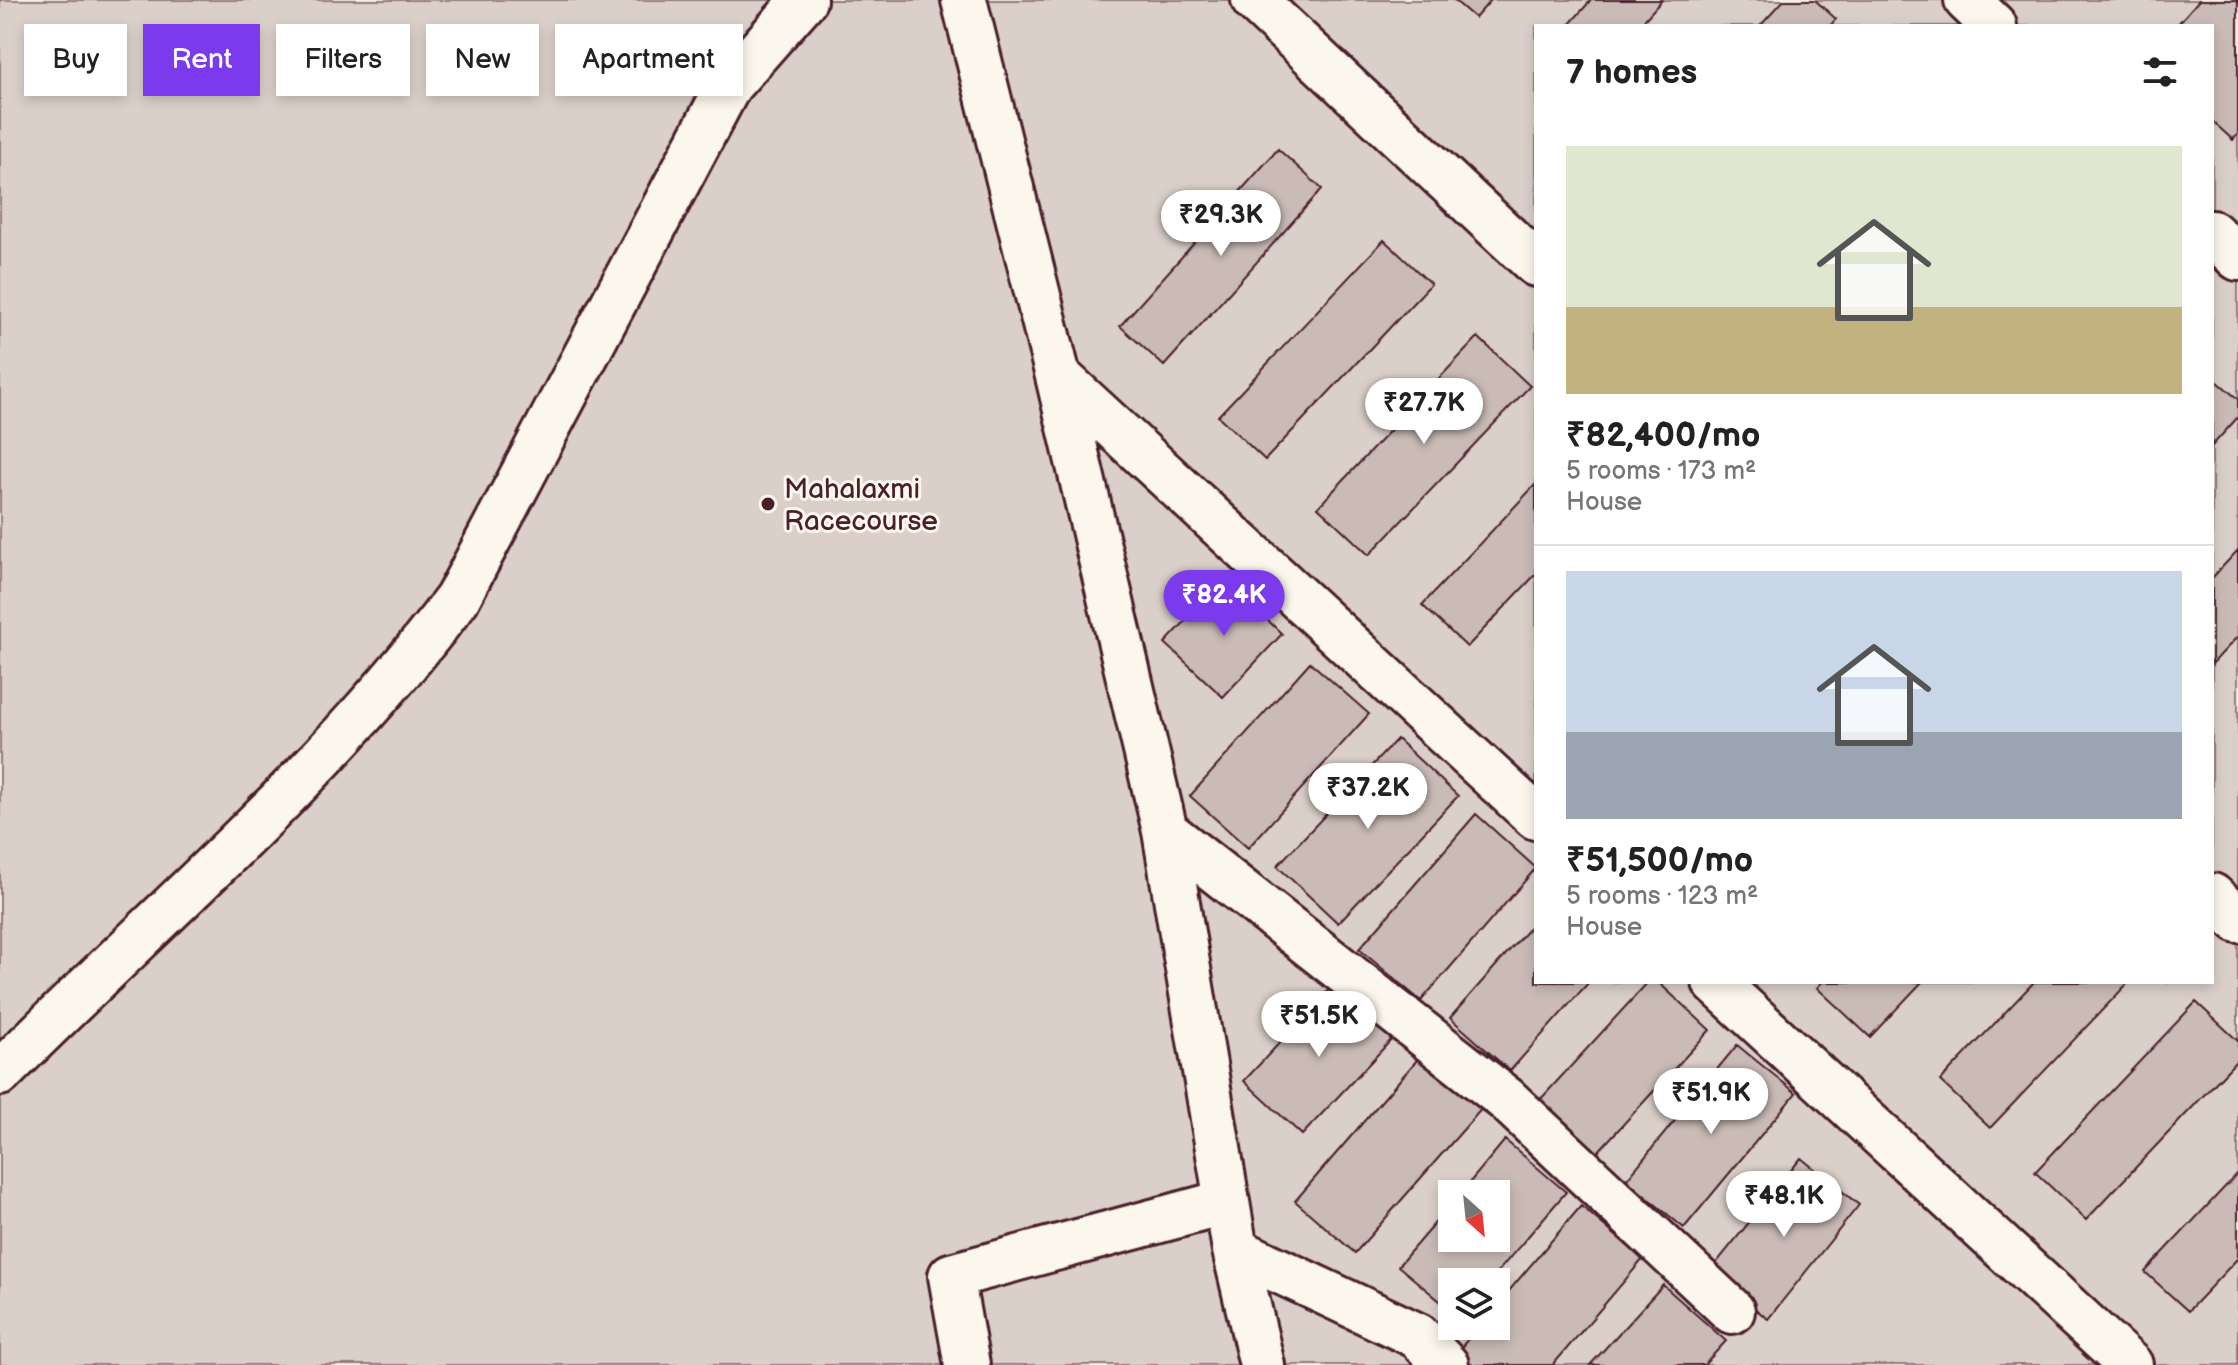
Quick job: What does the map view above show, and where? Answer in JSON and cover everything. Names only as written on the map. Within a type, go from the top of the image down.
[{"type":"lane","points":[[0,1073],[352,726],[449,610],[729,85],[804,0]]},
{"type":"lane","points":[[964,0],[1058,376],[1165,831],[1235,1250],[1262,1365]]},
{"type":"lane","points":[[1254,0],[1534,262]]},
{"type":"lane","points":[[1967,0],[1992,24]]},
{"type":"lane","points":[[2214,235],[2238,258]]},
{"type":"lane","points":[[1058,376],[1534,815]]},
{"type":"lane","points":[[1165,831],[1506,1099],[1732,1311]]},
{"type":"lane","points":[[2214,898],[2238,920]]},
{"type":"lane","points":[[1717,984],[2130,1365]]},
{"type":"lane","points":[[967,1365],[951,1276],[1227,1202]]},
{"type":"lane","points":[[1235,1250],[1418,1336],[1446,1365]]},
{"type":"shaded area","name":"Mahalaxmi Racecourse","points":[[0,0],[2238,0],[2238,1365],[0,1365]]},
{"type":"building","points":[[1454,0],[1491,0],[1475,18]]},
{"type":"building","points":[[1591,0],[1662,0],[1641,24],[1570,24]]},
{"type":"building","points":[[1784,0],[1815,0],[1836,19],[1832,24],[1762,24]]},
{"type":"building","points":[[2199,0],[2238,0],[2238,134],[2233,140],[2214,123],[2214,24],[2178,24]]},
{"type":"building","points":[[1278,149],[1322,189],[1164,366],[1120,326]]},
{"type":"building","points":[[1384,240],[1431,284],[1265,460],[1218,416]]},
{"type":"building","points":[[1478,337],[1530,386],[1369,555],[1318,507]]},
{"type":"building","points":[[2214,379],[2238,399],[2238,417],[2214,444]]},
{"type":"building","points":[[1534,486],[1534,576],[1467,647],[1422,605]]},
{"type":"building","points":[[2238,550],[2238,636],[2214,662],[2214,576]]},
{"type":"building","points":[[1225,579],[1282,634],[1223,697],[1165,643]]},
{"type":"building","points":[[1310,662],[1369,714],[1248,848],[1190,796]]},
{"type":"building","points":[[1397,739],[1458,796],[1338,923],[1277,866]]},
{"type":"building","points":[[1476,814],[1534,866],[1534,870],[1421,1001],[1359,949]]},
{"type":"building","points":[[1534,922],[1534,984],[1587,984],[1510,1071],[1450,1018]]},
{"type":"building","points":[[1336,982],[1394,1037],[1302,1135],[1244,1081]]},
{"type":"building","points":[[1646,984],[1660,984],[1710,1030],[1595,1155],[1538,1102]]},
{"type":"building","points":[[1820,984],[1920,984],[1870,1037],[1817,988]]},
{"type":"building","points":[[2032,984],[2127,984],[1990,1128],[1940,1081]]},
{"type":"building","points":[[2196,1002],[2238,1041],[2238,1059],[2086,1220],[2035,1172]]},
{"type":"building","points":[[1737,1045],[1796,1093],[1684,1228],[1626,1180]]},
{"type":"building","points":[[1423,1053],[1484,1106],[1355,1253],[1295,1201]]},
{"type":"building","points":[[1505,1140],[1566,1192],[1501,1268],[1438,1268],[1438,1299],[1398,1266],[1438,1219],[1438,1252],[1510,1252],[1510,1180],[1472,1180]]},
{"type":"building","points":[[1801,1158],[1859,1205],[1768,1319],[1709,1272]]},
{"type":"building","points":[[2238,1173],[2238,1258],[2188,1311],[2145,1272]]},
{"type":"building","points":[[1581,1206],[1643,1259],[1553,1365],[1473,1365],[1457,1352],[1467,1340],[1510,1340],[1510,1290]]},
{"type":"building","points":[[1663,1285],[1726,1341],[1704,1365],[1590,1365]]},
{"type":"place","name":"Mahalaxmi Racecourse","points":[[768,504]]}]
